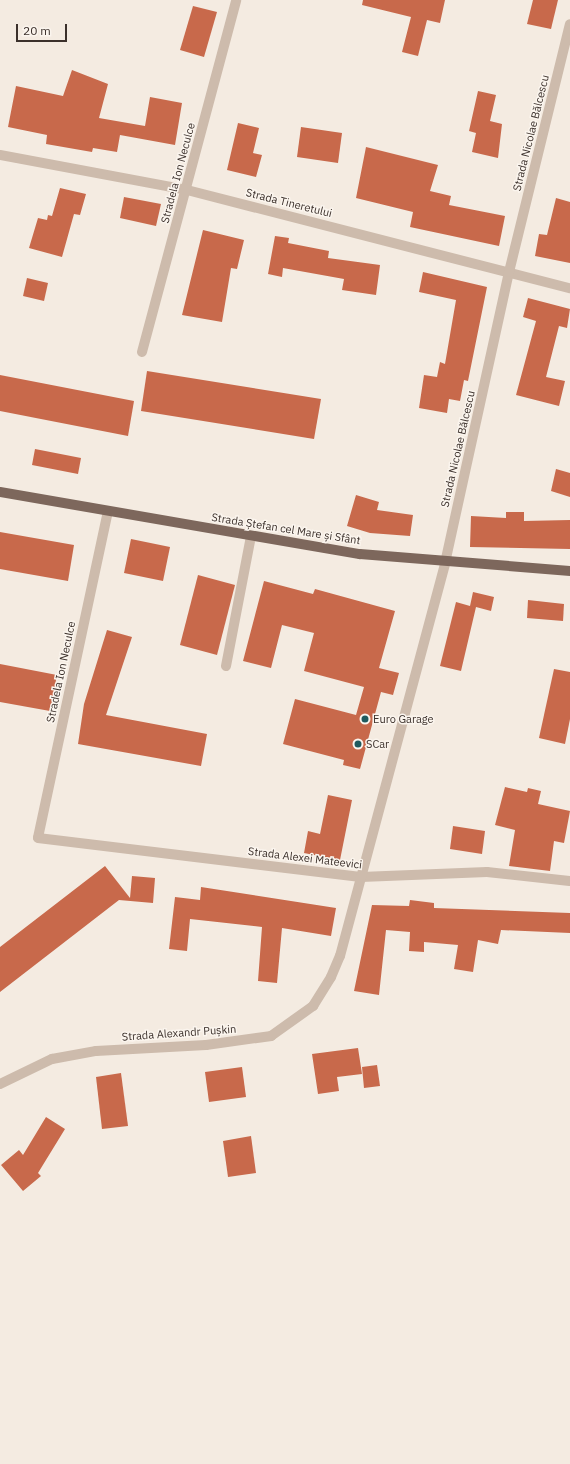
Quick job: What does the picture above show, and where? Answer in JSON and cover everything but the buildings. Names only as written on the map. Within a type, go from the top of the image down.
[{"type":"main road","name":"Strada Ștefan cel Mare și Sfânt","points":[[0,492],[252,536],[445,563],[570,571]]},
{"type":"street","name":"Stradela Ion Neculce","points":[[142,352],[187,190],[236,0]]},
{"type":"street","name":"Strada Nicolae Bălcescu","points":[[361,877],[445,563],[509,272],[570,24]]},
{"type":"street","name":"Strada Tineretului","points":[[0,155],[187,190],[570,288]]},
{"type":"street","name":"Stradela Ion Neculce","points":[[38,838],[108,512]]},
{"type":"street","points":[[226,666],[252,536]]},
{"type":"street","name":"Strada Alexei Mateevici","points":[[38,838],[361,877],[487,872],[570,881]]},
{"type":"street","name":"Strada Alexandr Pușkin","points":[[0,1084],[52,1059],[96,1051],[206,1045],[271,1036],[314,1006],[331,977],[361,877]]},
{"type":"place","name":"Euro Garage","points":[[365,719]]},
{"type":"place","name":"SCar","points":[[358,744]]}]
